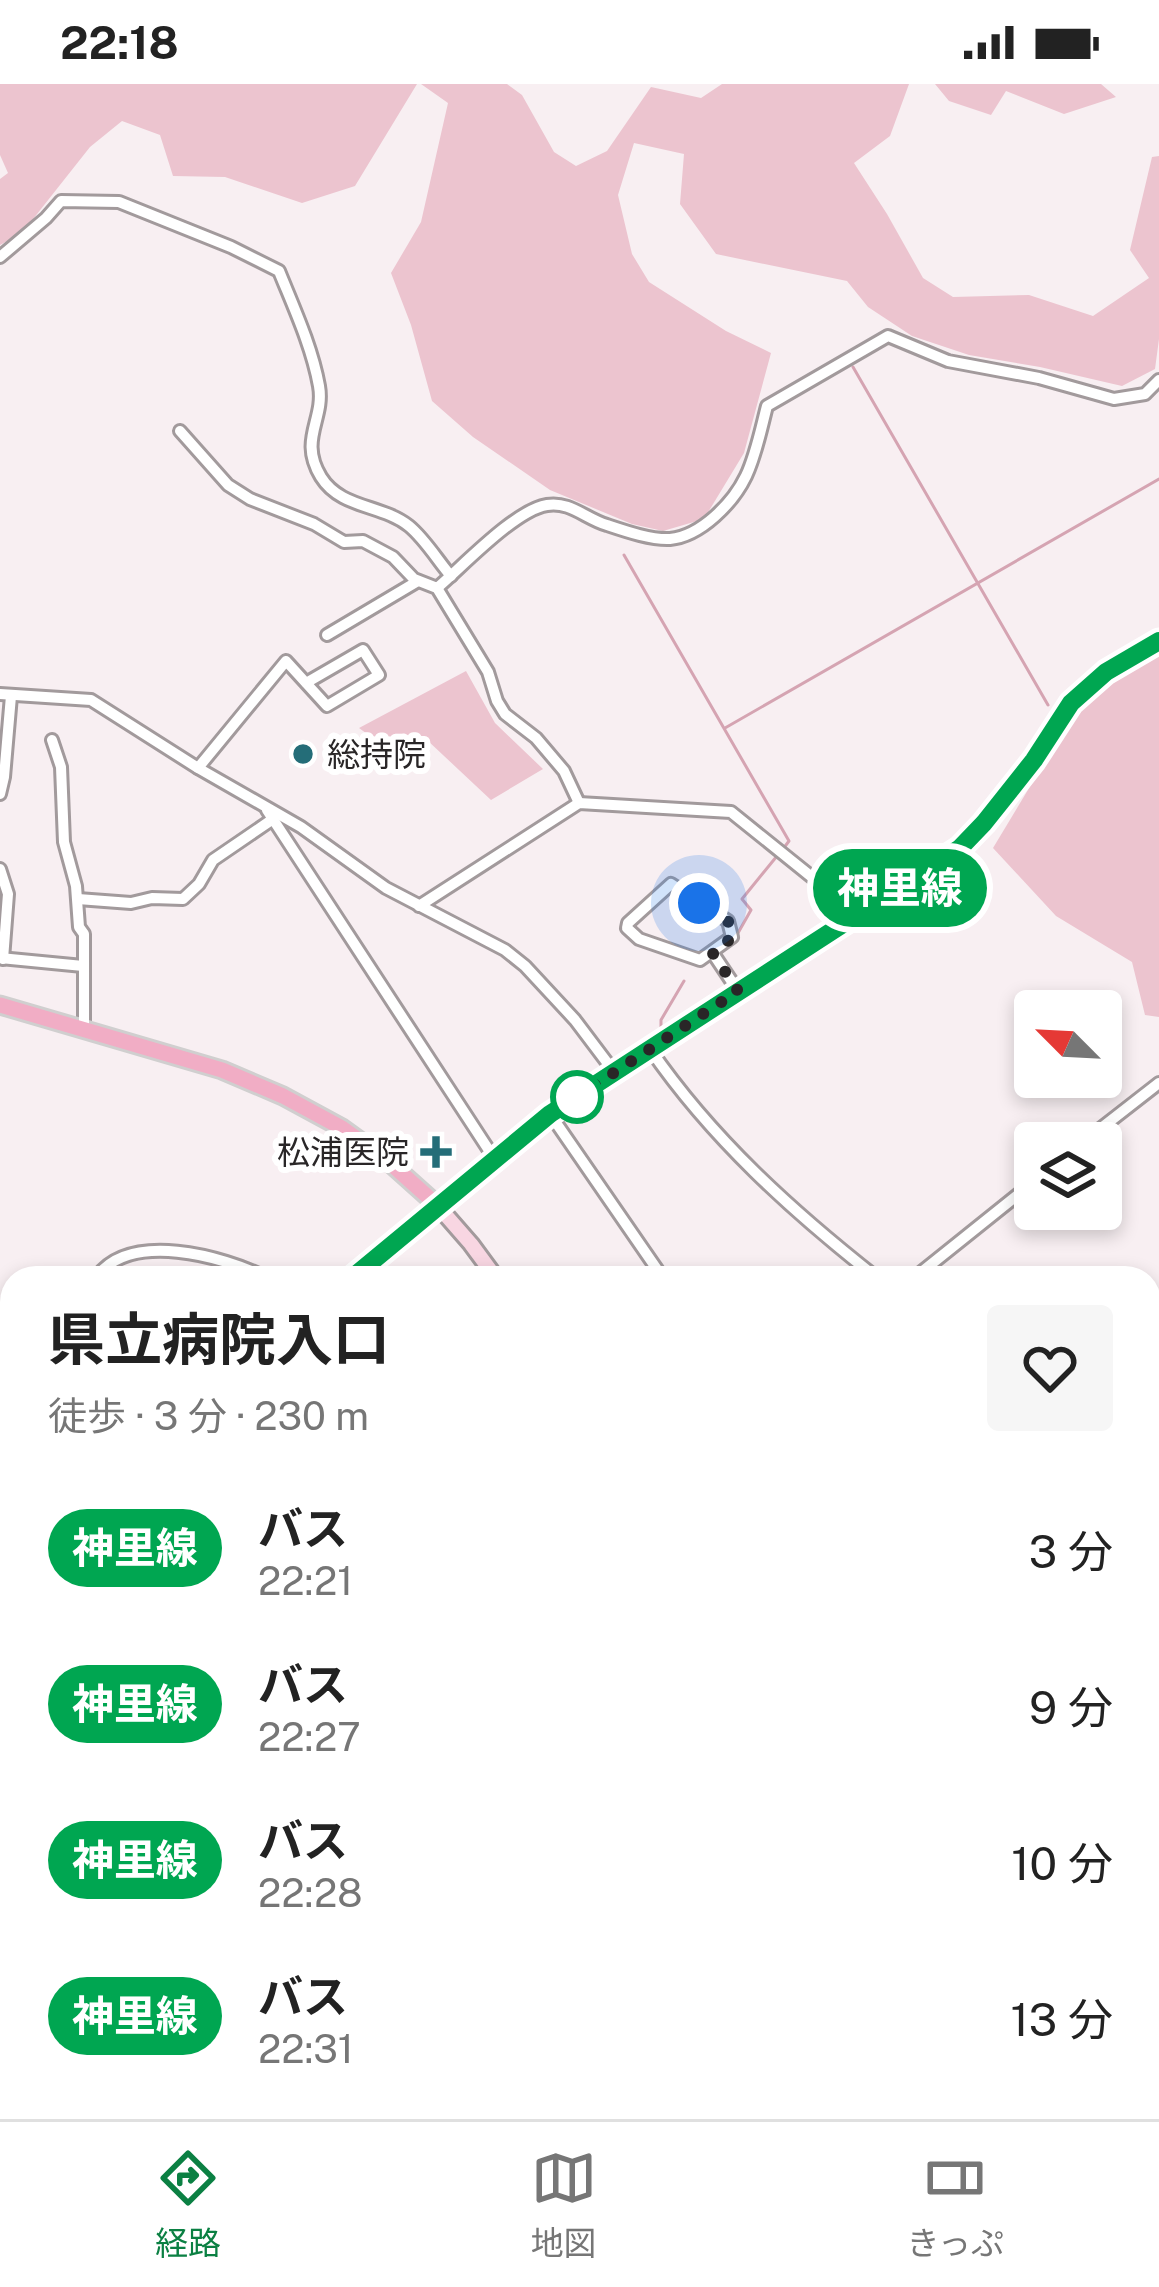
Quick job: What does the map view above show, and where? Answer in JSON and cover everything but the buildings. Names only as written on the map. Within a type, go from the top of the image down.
[{"type":"main road","points":[[366,1266],[550,1114],[960,848],[1034,760],[1071,703],[1106,672],[1159,641]]},
{"type":"main road","points":[[0,1005],[222,1070],[283,1096],[342,1129],[437,1205]]},
{"type":"street","points":[[0,257],[61,201],[119,202],[279,271],[319,383],[310,436],[313,460],[322,478],[336,496],[408,525],[451,576]]},
{"type":"street","points":[[437,588],[515,520],[545,505],[566,505],[602,524],[640,534],[669,539],[690,533],[731,500],[745,478],[767,406],[888,336],[948,361],[1039,378],[1114,399],[1145,394],[1159,380]]},
{"type":"street","points":[[180,431],[228,484],[250,499],[314,524],[344,542],[363,542],[437,588],[488,672],[505,714],[536,738],[564,771],[579,803]]},
{"type":"street","points":[[327,635],[418,580]]},
{"type":"street","points":[[198,769],[286,661],[306,683],[327,706],[379,675],[363,650],[306,683]]},
{"type":"street","points":[[0,794],[6,695],[91,700],[198,769],[301,827],[386,888],[505,950],[574,1020],[615,1072]]},
{"type":"street","points":[[52,740],[61,767],[64,842],[84,934],[84,1029]]},
{"type":"street","points":[[419,906],[579,803],[730,812],[856,917]]},
{"type":"street","points":[[265,807],[494,1158]]},
{"type":"street","points":[[78,899],[131,903],[183,899],[213,860],[273,819]]},
{"type":"street","points":[[0,869],[8,894],[1,959],[83,966]]},
{"type":"street","points":[[670,884],[728,921],[732,938],[712,952],[700,960],[678,954],[639,940],[631,934],[628,922],[670,884]]},
{"type":"street","points":[[712,952],[738,991]]},
{"type":"street","points":[[650,1049],[739,1158],[863,1266]]},
{"type":"street","points":[[1109,1122],[1159,1083]]},
{"type":"street","points":[[550,1114],[655,1266]]},
{"type":"street","points":[[929,1266],[1014,1197]]},
{"type":"street","points":[[437,1205],[487,1266]]},
{"type":"street","points":[[106,1266],[119,1257],[159,1250],[236,1266]]},
{"type":"shaded area","points":[[0,84],[417,84],[355,186],[302,203],[225,177],[173,176],[160,135],[122,121],[90,147],[22,233],[0,245],[0,179],[8,173],[0,155]]},
{"type":"shaded area","points":[[421,84],[507,84],[522,95],[554,152],[576,166],[607,151],[651,87],[701,98],[722,84],[909,84],[890,136],[854,163],[923,278],[953,297],[1029,295],[1093,316],[1149,278],[1130,250],[1152,157],[1159,156],[1155,369],[1122,386],[969,355],[912,336],[868,307],[847,281],[716,254],[680,204],[684,154],[634,143],[618,195],[632,254],[649,282],[726,331],[771,353],[744,453],[704,519],[663,531],[632,524],[550,490],[473,437],[432,401],[391,273],[421,222],[448,103]]},
{"type":"shaded area","points":[[935,84],[1101,84],[1116,97],[1064,114],[1006,91],[991,115],[949,101]]},
{"type":"shaded area","points":[[1159,648],[1159,1017],[1145,1015],[1132,962],[1056,916],[993,848],[1096,687]]},
{"type":"shaded area","points":[[466,671],[495,723],[543,769],[491,800],[427,740],[401,759],[359,728]]},
{"type":"waterway","points":[[853,367],[1048,705]]},
{"type":"waterway","points":[[725,728],[1159,479]]},
{"type":"waterway","points":[[624,555],[789,841],[783,849]]},
{"type":"waterway","points":[[738,933],[751,910],[742,899],[777,856]]},
{"type":"waterway","points":[[661,1031],[661,1020],[684,981]]},
{"type":"bus line","name":"神里線","points":[[366,1266],[550,1114],[960,848],[1034,760],[1071,703],[1106,672],[1159,641]]},
{"type":"place","name":"総持院","points":[[303,754]]},
{"type":"place","name":"松浦医院","points":[[436,1152]]},
{"type":"route","points":[[577,1097],[738,991],[712,952],[732,938],[728,921],[699,903]]}]
